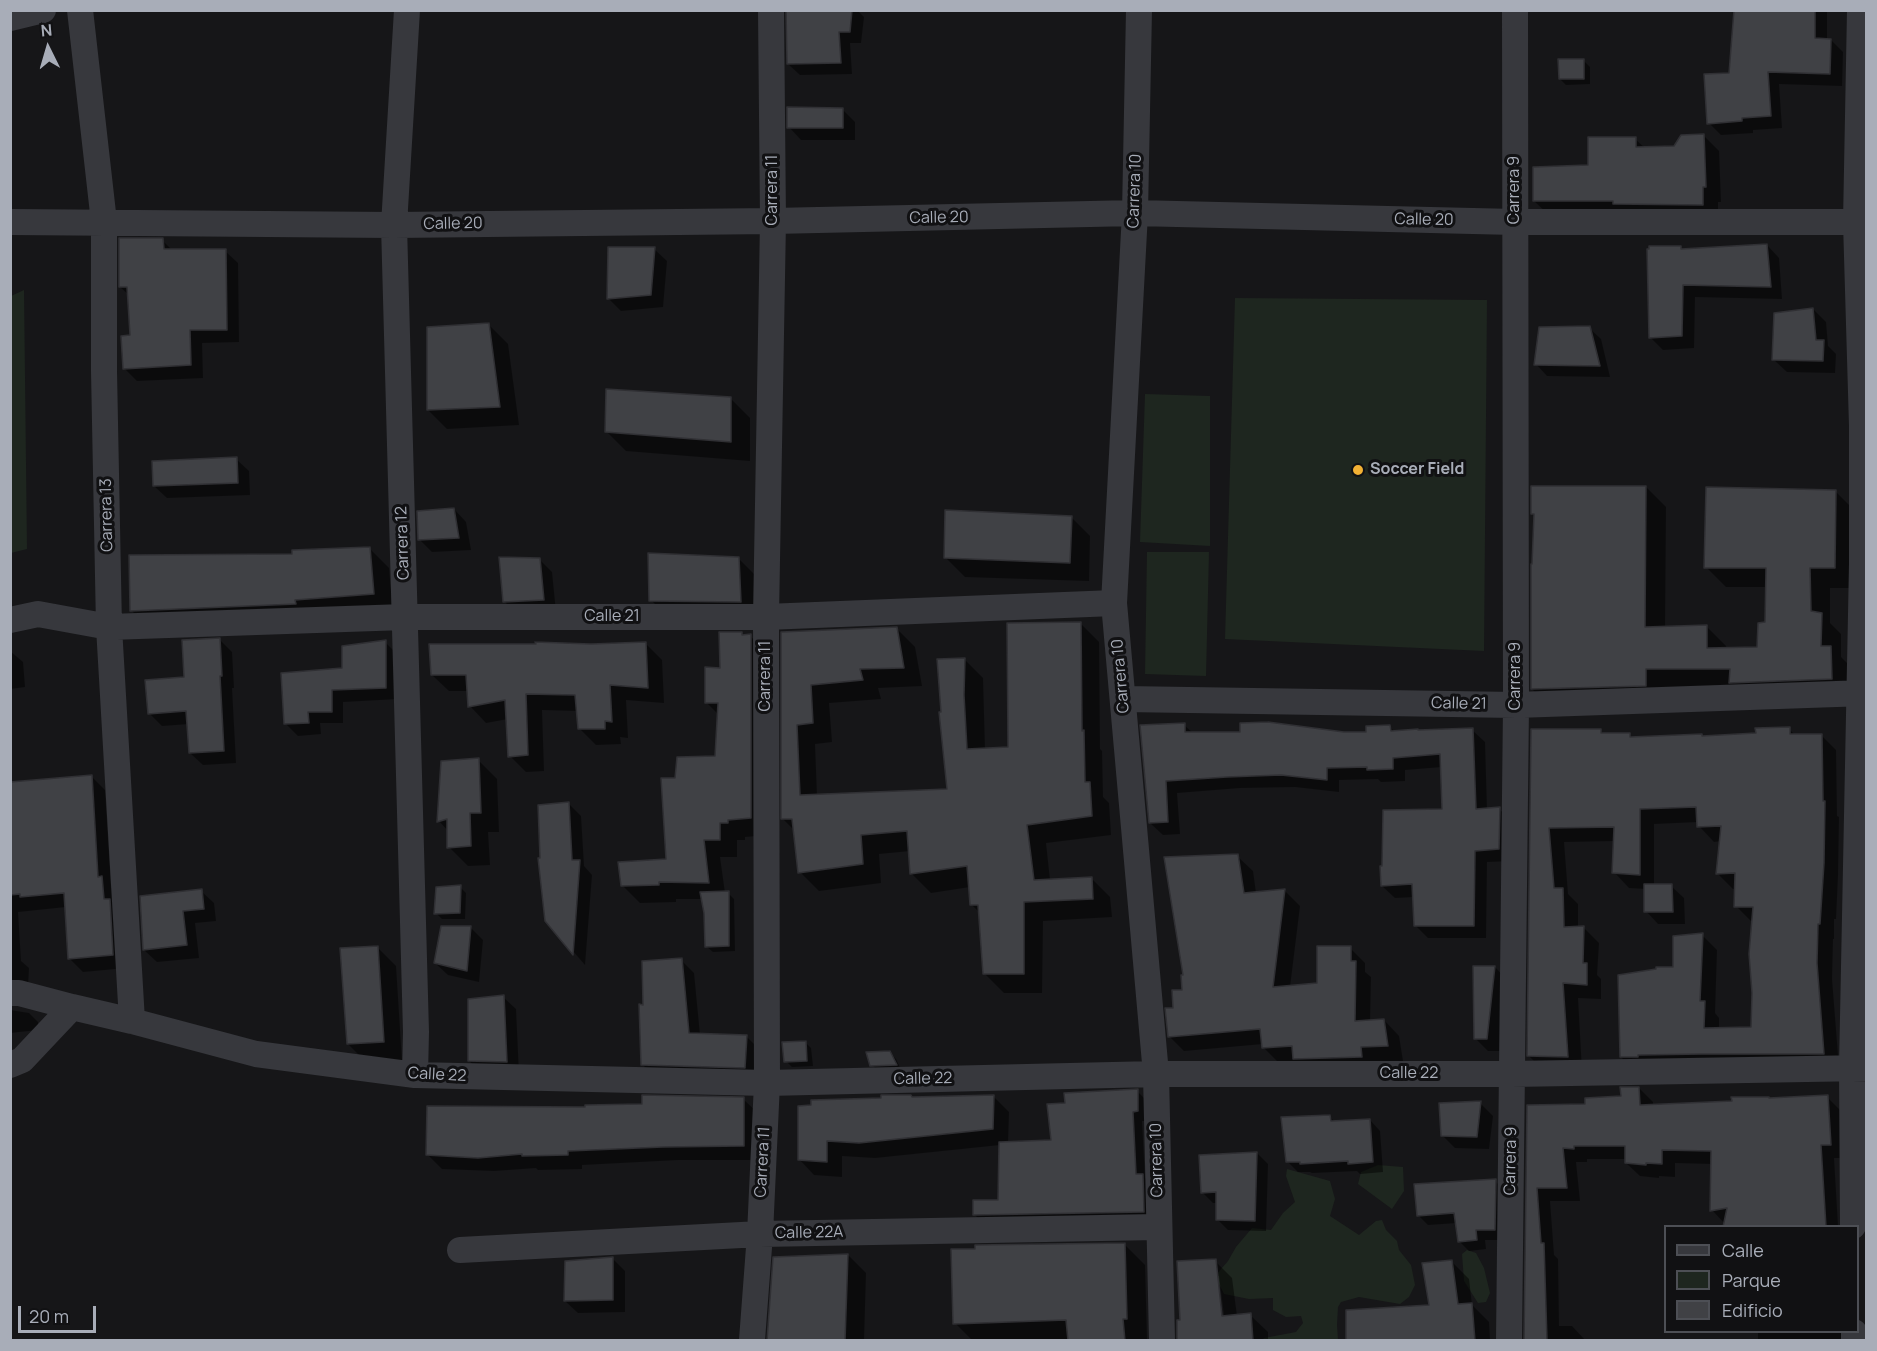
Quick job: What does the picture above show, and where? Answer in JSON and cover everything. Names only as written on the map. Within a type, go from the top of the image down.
[{"type":"street","points":[[10,18],[43,10]]},
{"type":"street","name":"Carrera 13","points":[[80,10],[104,222],[104,371],[109,627],[132,1021]]},
{"type":"street","name":"Carrera 12","points":[[407,10],[394,225],[416,1032],[415,1075]]},
{"type":"street","name":"Carrera 11","points":[[752,1341],[767,1083],[766,617],[773,221],[771,10]]},
{"type":"street","name":"Carrera 10","points":[[1139,10],[1135,213],[1114,603],[1156,1074],[1162,1341]]},
{"type":"street","name":"Carrera 9","points":[[1509,1341],[1516,705],[1515,10]]},
{"type":"street","points":[[1853,1225],[1859,1067],[1863,693],[1860,10]]},
{"type":"street","name":"Calle 20","points":[[10,222],[394,225],[773,221],[1135,213],[1515,222],[1861,222]]},
{"type":"street","name":"Calle 21","points":[[10,620],[38,614],[109,627],[405,617],[766,617],[1114,603]]},
{"type":"street","name":"Calle 21","points":[[1124,699],[1516,705],[1863,693]]},
{"type":"street","name":"Calle 22","points":[[10,993],[19,993],[132,1021],[256,1054],[415,1075],[767,1083],[1156,1074],[1512,1074],[1859,1067]]},
{"type":"street","points":[[10,1065],[22,1060],[72,1007]]},
{"type":"street","name":"Calle 22A","points":[[460,1250],[760,1234],[1158,1227]]},
{"type":"green space","points":[[24,290],[27,549],[11,553],[11,296]]},
{"type":"green space","name":"Soccer Field","points":[[1235,298],[1487,300],[1484,651],[1225,639]]},
{"type":"green space","points":[[1145,394],[1210,396],[1210,546],[1140,542]]},
{"type":"green space","points":[[1147,552],[1209,552],[1206,676],[1145,674]]},
{"type":"green space","points":[[1378,1165],[1403,1167],[1404,1191],[1392,1209],[1358,1184],[1361,1172]]},
{"type":"green space","points":[[1287,1169],[1330,1181],[1335,1199],[1330,1216],[1359,1235],[1376,1221],[1382,1220],[1386,1230],[1397,1241],[1399,1250],[1411,1265],[1415,1285],[1409,1297],[1400,1304],[1359,1297],[1341,1302],[1338,1307],[1338,1340],[1262,1340],[1296,1332],[1303,1323],[1301,1316],[1286,1317],[1273,1310],[1273,1298],[1249,1299],[1224,1294],[1215,1276],[1252,1228],[1271,1230],[1283,1213],[1295,1202],[1286,1176]]},
{"type":"green space","points":[[1467,1250],[1476,1253],[1484,1268],[1490,1293],[1486,1302],[1478,1303],[1464,1281],[1462,1254]]},
{"type":"building","points":[[786,10],[852,10],[850,32],[839,32],[841,63],[787,64]]},
{"type":"building","points":[[1734,10],[1815,10],[1815,38],[1831,39],[1830,74],[1768,72],[1771,116],[1707,124],[1704,74],[1729,73]]},
{"type":"building","points":[[1558,59],[1584,59],[1584,79],[1559,79]]},
{"type":"building","points":[[787,107],[843,108],[843,128],[787,128]]},
{"type":"building","points":[[1704,134],[1706,187],[1703,187],[1703,205],[1613,204],[1613,201],[1533,201],[1533,167],[1588,165],[1588,137],[1636,137],[1636,147],[1674,146],[1681,135]]},
{"type":"building","points":[[119,238],[163,238],[164,249],[226,249],[227,330],[190,330],[191,365],[123,369],[121,336],[130,335],[127,287],[119,287]]},
{"type":"building","points":[[1767,244],[1771,287],[1683,285],[1682,336],[1649,338],[1647,249],[1649,246],[1681,246],[1681,249]]},
{"type":"building","points":[[608,247],[655,247],[651,295],[607,299]]},
{"type":"building","points":[[1813,308],[1816,340],[1824,340],[1823,361],[1772,360],[1774,313]]},
{"type":"building","points":[[489,323],[500,407],[427,410],[427,327]]},
{"type":"building","points":[[1590,326],[1600,366],[1534,365],[1539,327]]},
{"type":"building","points":[[606,389],[731,397],[731,442],[605,432]]},
{"type":"building","points":[[237,457],[238,483],[153,486],[152,461]]},
{"type":"building","points":[[1531,486],[1646,486],[1645,627],[1707,625],[1707,648],[1757,647],[1758,623],[1765,622],[1766,568],[1704,568],[1706,487],[1836,490],[1835,568],[1810,568],[1811,611],[1822,613],[1821,646],[1831,646],[1832,679],[1729,683],[1730,669],[1646,669],[1646,686],[1531,689],[1531,564],[1534,514],[1531,514]]},
{"type":"building","points":[[454,508],[459,538],[418,540],[417,511]]},
{"type":"building","points":[[945,510],[1072,516],[1070,563],[944,558]]},
{"type":"building","points":[[370,547],[374,594],[295,600],[296,604],[130,611],[129,555],[292,554],[292,550]]},
{"type":"building","points":[[648,553],[739,557],[741,602],[649,601]]},
{"type":"building","points":[[499,557],[540,558],[544,600],[503,602]]},
{"type":"building","points":[[1081,622],[1082,731],[1084,730],[1085,782],[1090,782],[1092,816],[1027,825],[1034,880],[1092,877],[1093,899],[1024,902],[1024,974],[983,974],[978,905],[970,905],[967,866],[910,874],[907,831],[861,835],[863,864],[798,873],[792,819],[781,819],[781,632],[897,627],[904,668],[860,669],[863,680],[811,685],[813,723],[797,725],[800,795],[947,789],[939,712],[941,712],[937,659],[965,658],[964,695],[967,749],[1008,747],[1007,623]]},
{"type":"building","points":[[719,632],[751,634],[751,818],[720,823],[720,840],[704,840],[709,883],[659,882],[659,885],[621,886],[618,862],[666,859],[661,778],[675,778],[677,757],[715,756],[718,703],[705,703],[705,667],[720,668]]},
{"type":"building","points":[[220,638],[224,751],[189,753],[186,711],[148,714],[145,680],[184,677],[182,640]]},
{"type":"building","points":[[386,640],[386,688],[332,690],[332,712],[308,712],[309,723],[284,724],[281,673],[342,668],[342,646]]},
{"type":"building","points":[[535,642],[591,644],[646,642],[648,688],[610,685],[612,722],[605,721],[605,729],[578,729],[575,695],[526,694],[528,755],[508,757],[505,700],[468,707],[466,675],[431,675],[429,644],[536,644]]},
{"type":"building","points":[[1268,722],[1344,732],[1366,732],[1366,726],[1390,725],[1391,731],[1473,728],[1476,809],[1500,807],[1499,849],[1475,851],[1474,926],[1414,926],[1412,884],[1381,886],[1383,810],[1442,809],[1440,754],[1393,758],[1393,769],[1327,768],[1327,780],[1281,775],[1166,781],[1168,822],[1149,823],[1140,725],[1185,723],[1185,732],[1240,732],[1240,723]]},
{"type":"building","points":[[1790,727],[1790,734],[1822,734],[1823,801],[1825,801],[1824,863],[1817,963],[1824,1054],[1620,1057],[1618,975],[1656,969],[1656,967],[1673,967],[1673,936],[1703,933],[1700,1001],[1705,1001],[1704,1028],[1751,1027],[1752,993],[1749,954],[1753,907],[1734,907],[1735,873],[1716,874],[1721,826],[1697,827],[1696,807],[1640,809],[1640,875],[1612,873],[1614,827],[1549,828],[1554,888],[1563,888],[1564,927],[1584,926],[1583,963],[1587,963],[1587,985],[1563,983],[1568,1057],[1527,1056],[1531,729],[1601,729],[1601,733],[1630,733],[1630,737],[1756,733],[1755,728]]},
{"type":"building","points":[[479,758],[481,813],[470,813],[471,846],[447,848],[447,819],[437,822],[441,761]]},
{"type":"building","points":[[92,775],[98,877],[102,876],[104,899],[110,899],[113,955],[68,959],[64,893],[20,897],[20,894],[10,895],[10,782]]},
{"type":"building","points":[[569,802],[572,860],[580,860],[573,955],[545,921],[538,858],[540,858],[538,805]]},
{"type":"building","points":[[1238,854],[1244,893],[1285,889],[1273,987],[1317,983],[1317,946],[1351,946],[1351,961],[1356,961],[1355,1021],[1384,1019],[1388,1046],[1361,1047],[1362,1057],[1293,1059],[1292,1046],[1262,1048],[1260,1029],[1168,1037],[1165,1008],[1173,1008],[1172,990],[1182,990],[1181,975],[1183,975],[1164,857]]},
{"type":"building","points":[[1644,884],[1672,884],[1673,912],[1644,912]]},
{"type":"building","points":[[461,885],[460,913],[434,914],[436,887]]},
{"type":"building","points":[[202,889],[204,909],[183,911],[187,945],[143,950],[140,896]]},
{"type":"building","points":[[729,891],[729,946],[705,947],[704,913],[700,892]]},
{"type":"building","points":[[441,926],[471,926],[467,971],[434,963]]},
{"type":"building","points":[[378,946],[384,1042],[347,1044],[340,948]]},
{"type":"building","points":[[682,958],[689,1033],[747,1035],[745,1068],[641,1065],[639,1004],[643,1005],[642,961]]},
{"type":"building","points":[[1473,966],[1495,966],[1487,1039],[1474,1039]]},
{"type":"building","points":[[504,995],[507,1062],[468,1061],[468,999]]},
{"type":"building","points":[[806,1041],[807,1061],[784,1062],[782,1042]]},
{"type":"building","points":[[890,1051],[897,1065],[870,1066],[866,1052]]},
{"type":"building","points":[[1620,1087],[1639,1087],[1640,1105],[1732,1101],[1731,1097],[1828,1095],[1831,1145],[1821,1145],[1826,1225],[1723,1225],[1727,1208],[1710,1211],[1711,1151],[1662,1150],[1662,1164],[1646,1163],[1646,1165],[1625,1163],[1625,1146],[1563,1148],[1567,1188],[1537,1188],[1541,1243],[1544,1243],[1547,1341],[1524,1341],[1527,1105],[1585,1104],[1585,1098],[1621,1096]]},
{"type":"building","points":[[1138,1089],[1138,1111],[1133,1112],[1136,1174],[1143,1174],[1144,1212],[973,1215],[973,1200],[998,1200],[999,1142],[1051,1140],[1047,1104],[1065,1103],[1064,1093]]},
{"type":"building","points":[[642,1095],[744,1097],[744,1146],[568,1151],[568,1155],[522,1156],[522,1154],[478,1158],[426,1155],[427,1106],[585,1107],[585,1105],[642,1104]]},
{"type":"building","points":[[881,1095],[911,1095],[912,1097],[994,1095],[993,1129],[859,1143],[827,1141],[827,1162],[798,1160],[798,1106],[811,1105],[811,1100],[881,1098]]},
{"type":"building","points":[[1481,1101],[1477,1137],[1441,1136],[1439,1103]]},
{"type":"building","points":[[1330,1115],[1331,1121],[1370,1119],[1373,1162],[1300,1164],[1300,1162],[1286,1162],[1281,1117]]},
{"type":"building","points":[[1257,1152],[1255,1221],[1216,1220],[1216,1192],[1201,1193],[1199,1155]]},
{"type":"building","points":[[1496,1179],[1495,1230],[1476,1230],[1477,1240],[1458,1242],[1454,1213],[1417,1216],[1414,1184]]},
{"type":"building","points":[[1125,1243],[1127,1319],[1123,1319],[1125,1341],[1068,1341],[1066,1320],[953,1324],[951,1249],[975,1249],[975,1245]]},
{"type":"building","points":[[848,1254],[845,1341],[767,1341],[773,1257]]},
{"type":"building","points":[[613,1257],[613,1300],[564,1301],[565,1261]]},
{"type":"building","points":[[1216,1259],[1222,1316],[1251,1313],[1253,1341],[1177,1341],[1177,1320],[1180,1320],[1177,1261]]},
{"type":"building","points":[[1452,1260],[1458,1304],[1472,1303],[1475,1341],[1346,1341],[1346,1310],[1429,1305],[1422,1263]]},
{"type":"place","name":"Soccer Field","points":[[1358,470]]}]
